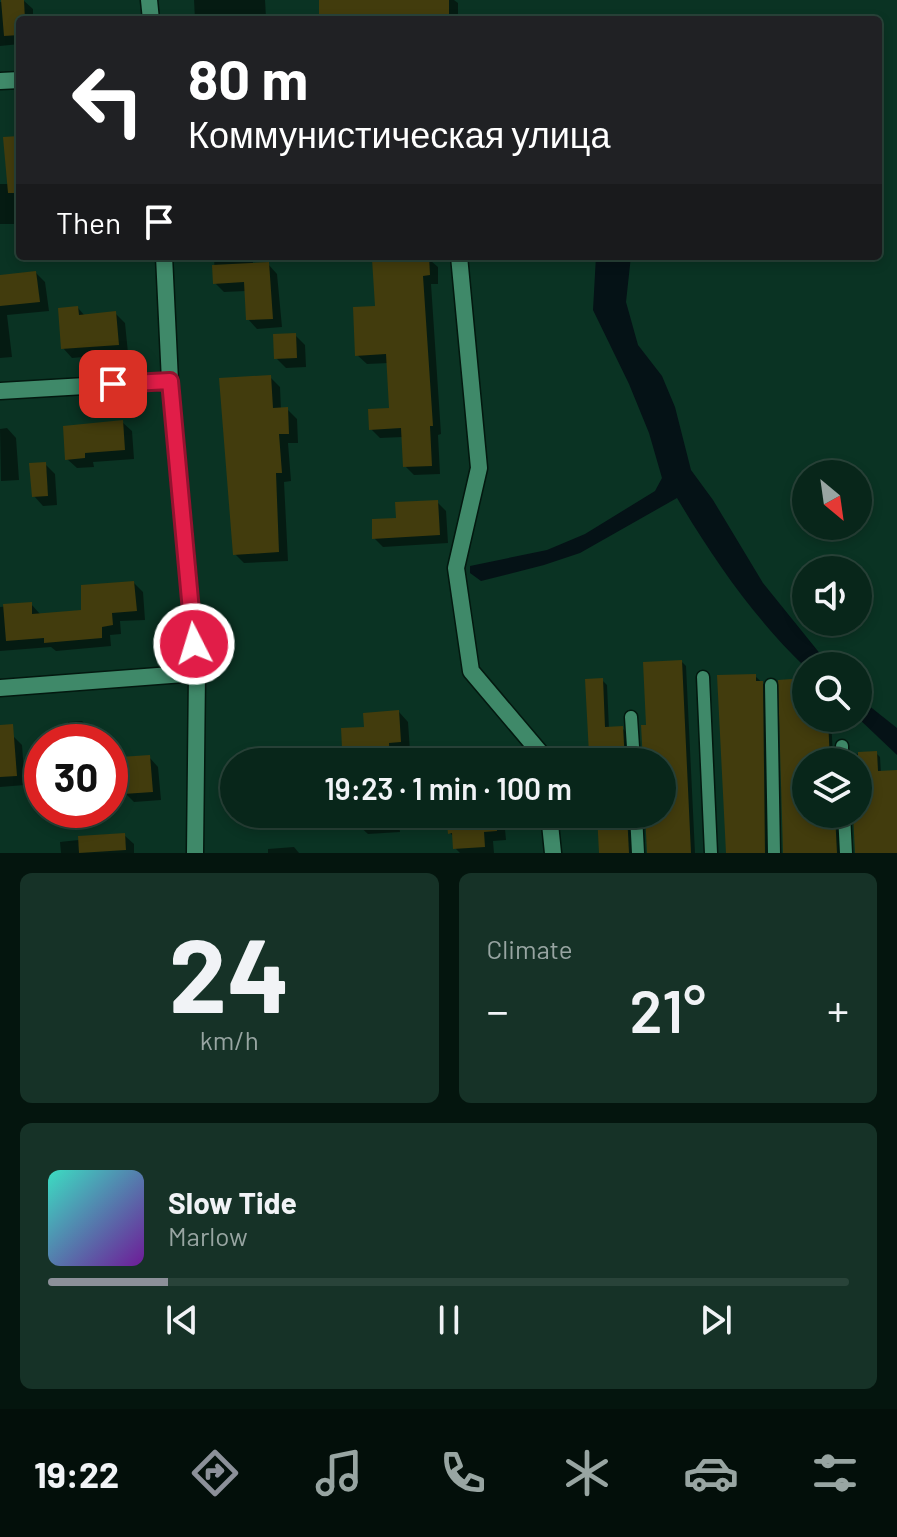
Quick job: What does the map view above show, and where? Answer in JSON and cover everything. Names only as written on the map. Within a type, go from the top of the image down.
[{"type":"street","points":[[164,260],[170,381],[197,673],[195,853]]},
{"type":"street","points":[[459,260],[479,468],[456,568],[471,671],[536,748]]},
{"type":"street","points":[[0,391],[170,381]]},
{"type":"street","points":[[0,688],[197,673]]},
{"type":"street","points":[[550,828],[553,853]]},
{"type":"lane","points":[[703,677],[711,853]]},
{"type":"lane","points":[[771,685],[774,853]]},
{"type":"lane","points":[[631,717],[633,748]]},
{"type":"lane","points":[[637,828],[638,853]]},
{"type":"lane","points":[[845,828],[846,853]]},
{"type":"shaded area","points":[[596,260],[631,260],[626,302],[638,345],[662,376],[675,407],[691,470],[713,500],[763,583],[792,619],[792,636],[806,636],[819,652],[792,654],[787,649],[736,588],[677,498],[580,553],[481,581],[470,573],[470,566],[547,550],[585,534],[655,491],[662,478],[649,433],[593,310]]},
{"type":"shaded area","points":[[872,708],[897,728],[897,755],[872,731]]},
{"type":"building","points":[[1,0],[24,0],[25,16],[16,16],[16,35],[4,36]]},
{"type":"building","points":[[319,0],[449,0],[449,16],[319,16]]},
{"type":"building","points":[[16,136],[16,193],[8,193],[3,137]]},
{"type":"building","points":[[372,260],[429,260],[430,275],[423,276],[433,426],[430,426],[432,466],[403,467],[401,428],[369,430],[368,409],[389,408],[386,354],[355,356],[353,307],[375,306]]},
{"type":"building","points":[[269,262],[273,319],[246,320],[244,282],[213,284],[212,265]]},
{"type":"building","points":[[36,271],[40,302],[0,306],[0,275]]},
{"type":"building","points":[[78,306],[79,315],[116,311],[119,345],[61,349],[58,308]]},
{"type":"building","points":[[296,333],[297,358],[274,359],[273,334]]},
{"type":"building","points":[[271,375],[273,408],[288,407],[289,434],[279,434],[282,473],[276,473],[279,552],[233,555],[219,378]]},
{"type":"building","points":[[123,420],[125,450],[85,453],[85,458],[65,460],[63,426]]},
{"type":"building","points":[[46,462],[48,496],[32,497],[29,463]]},
{"type":"building","points":[[438,500],[440,535],[372,539],[372,519],[396,518],[395,502]]},
{"type":"building","points":[[134,581],[137,611],[112,613],[113,625],[102,627],[102,638],[44,643],[44,638],[6,641],[3,604],[32,602],[32,614],[81,610],[81,585]]},
{"type":"building","points":[[682,660],[691,853],[647,853],[646,828],[676,828],[676,748],[642,748],[641,725],[646,725],[643,662]]},
{"type":"building","points":[[756,674],[756,681],[763,681],[765,853],[726,853],[717,675]]},
{"type":"building","points":[[603,678],[605,727],[623,726],[624,748],[589,748],[585,679]]},
{"type":"building","points":[[792,679],[792,732],[829,732],[829,748],[792,748],[792,828],[836,828],[837,853],[783,853],[778,680]]},
{"type":"building","points":[[399,710],[401,742],[389,743],[389,748],[342,748],[341,728],[364,727],[363,713]]},
{"type":"building","points":[[13,724],[17,776],[0,777],[0,725]]},
{"type":"building","points":[[872,751],[877,751],[878,771],[897,770],[897,853],[855,853],[854,828],[872,828]]},
{"type":"building","points":[[150,755],[153,792],[128,794],[128,756]]},
{"type":"building","points":[[447,828],[497,828],[497,831],[484,832],[485,847],[453,849],[452,833],[448,834]]},
{"type":"building","points":[[598,828],[628,828],[629,853],[599,853]]},
{"type":"building","points":[[125,833],[126,850],[79,853],[78,836]]},
{"type":"route","points":[[113,384],[170,381],[194,644]]}]
